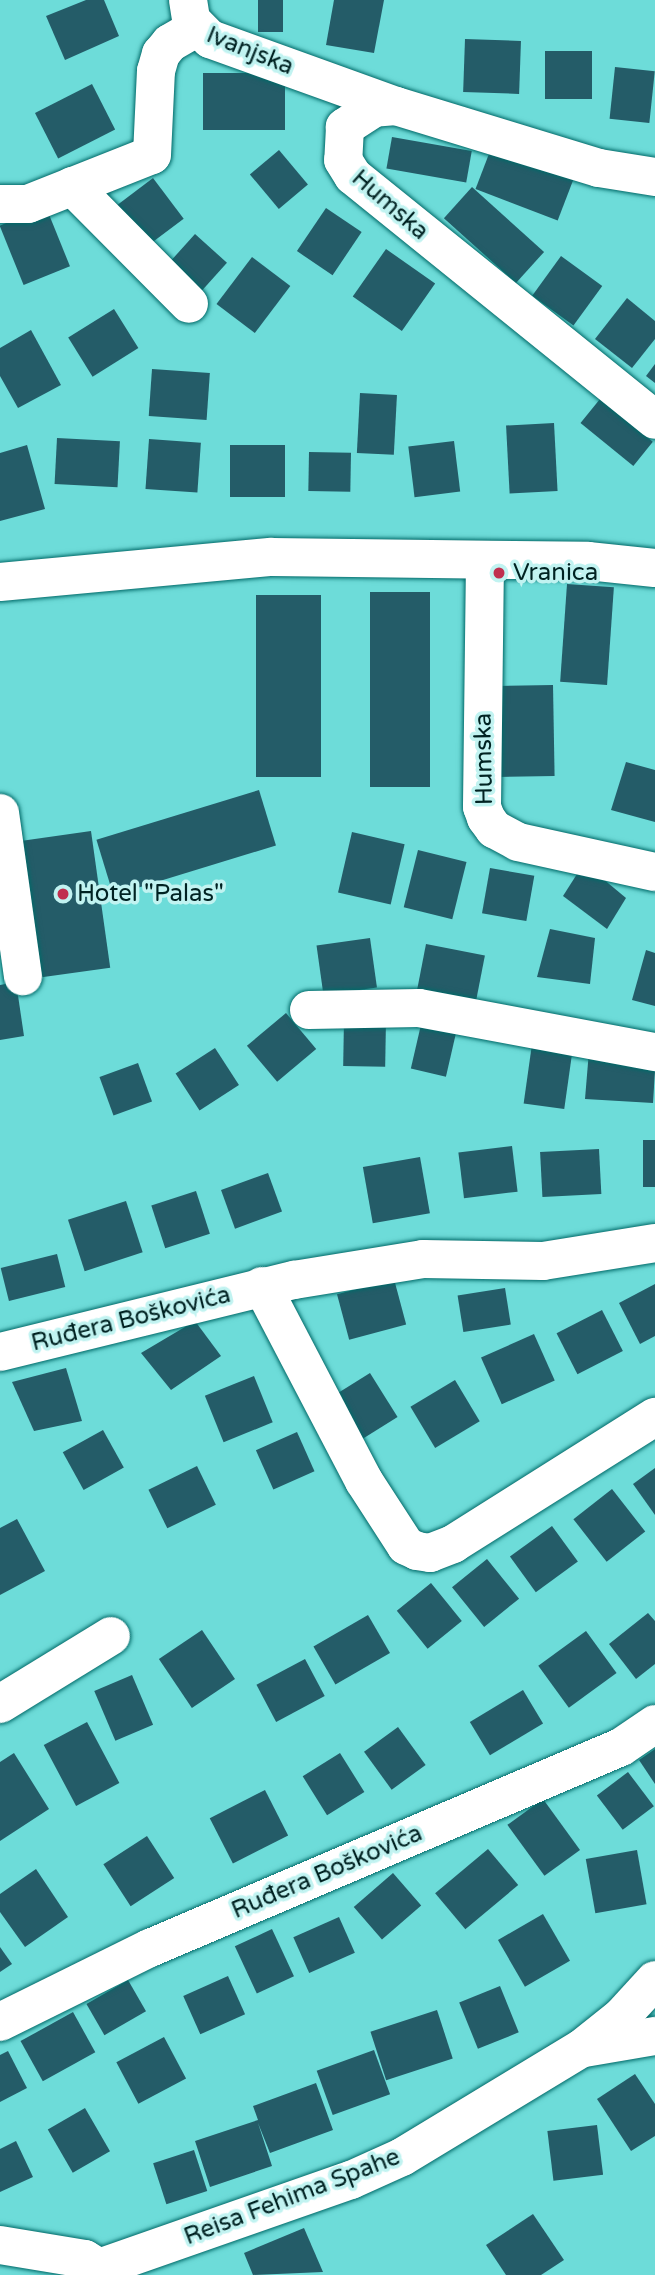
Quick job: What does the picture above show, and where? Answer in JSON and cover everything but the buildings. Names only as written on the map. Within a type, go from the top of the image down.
[{"type":"street","name":"Ivanjska","points":[[0,204],[28,204],[152,155],[156,71],[161,54],[192,14],[210,39],[396,106]]},
{"type":"street","points":[[396,106],[599,168],[655,177]]},
{"type":"street","name":"Humska","points":[[396,106],[374,108],[345,127],[343,160],[353,176],[655,420]]},
{"type":"street","points":[[72,186],[189,304]]},
{"type":"street","points":[[0,582],[272,557],[485,560],[655,568]]},
{"type":"street","name":"Humska","points":[[485,560],[482,807],[486,818],[494,829],[518,842],[655,872]]},
{"type":"street","points":[[0,813],[23,976]]},
{"type":"street","points":[[309,1010],[419,1009],[655,1052]]},
{"type":"street","name":"Ruđera Boškovića","points":[[0,1352],[137,1322],[262,1286],[424,1259],[543,1261],[655,1243]]},
{"type":"street","name":"Ruđera Boškovića","points":[[262,1286],[364,1481],[406,1546],[417,1551],[430,1553],[453,1544],[655,1417]]},
{"type":"street","points":[[0,1704],[111,1636]]},
{"type":"street","name":"Ruđera Boškovića","points":[[0,2022],[150,1948],[621,1747],[655,1724]]},
{"type":"street","name":"Reisa Fehima Spahe","points":[[106,2271],[351,2180],[402,2157],[582,2048],[621,2017],[655,1980]]},
{"type":"street","name":"Reisa Fehima Spahe","points":[[582,2048],[655,2036]]},
{"type":"street","points":[[0,2245],[60,2253],[106,2271]]},
{"type":"place","name":"Vranica","points":[[499,573]]},
{"type":"place","name":"Hotel \"Palas\"","points":[[63,894]]}]
